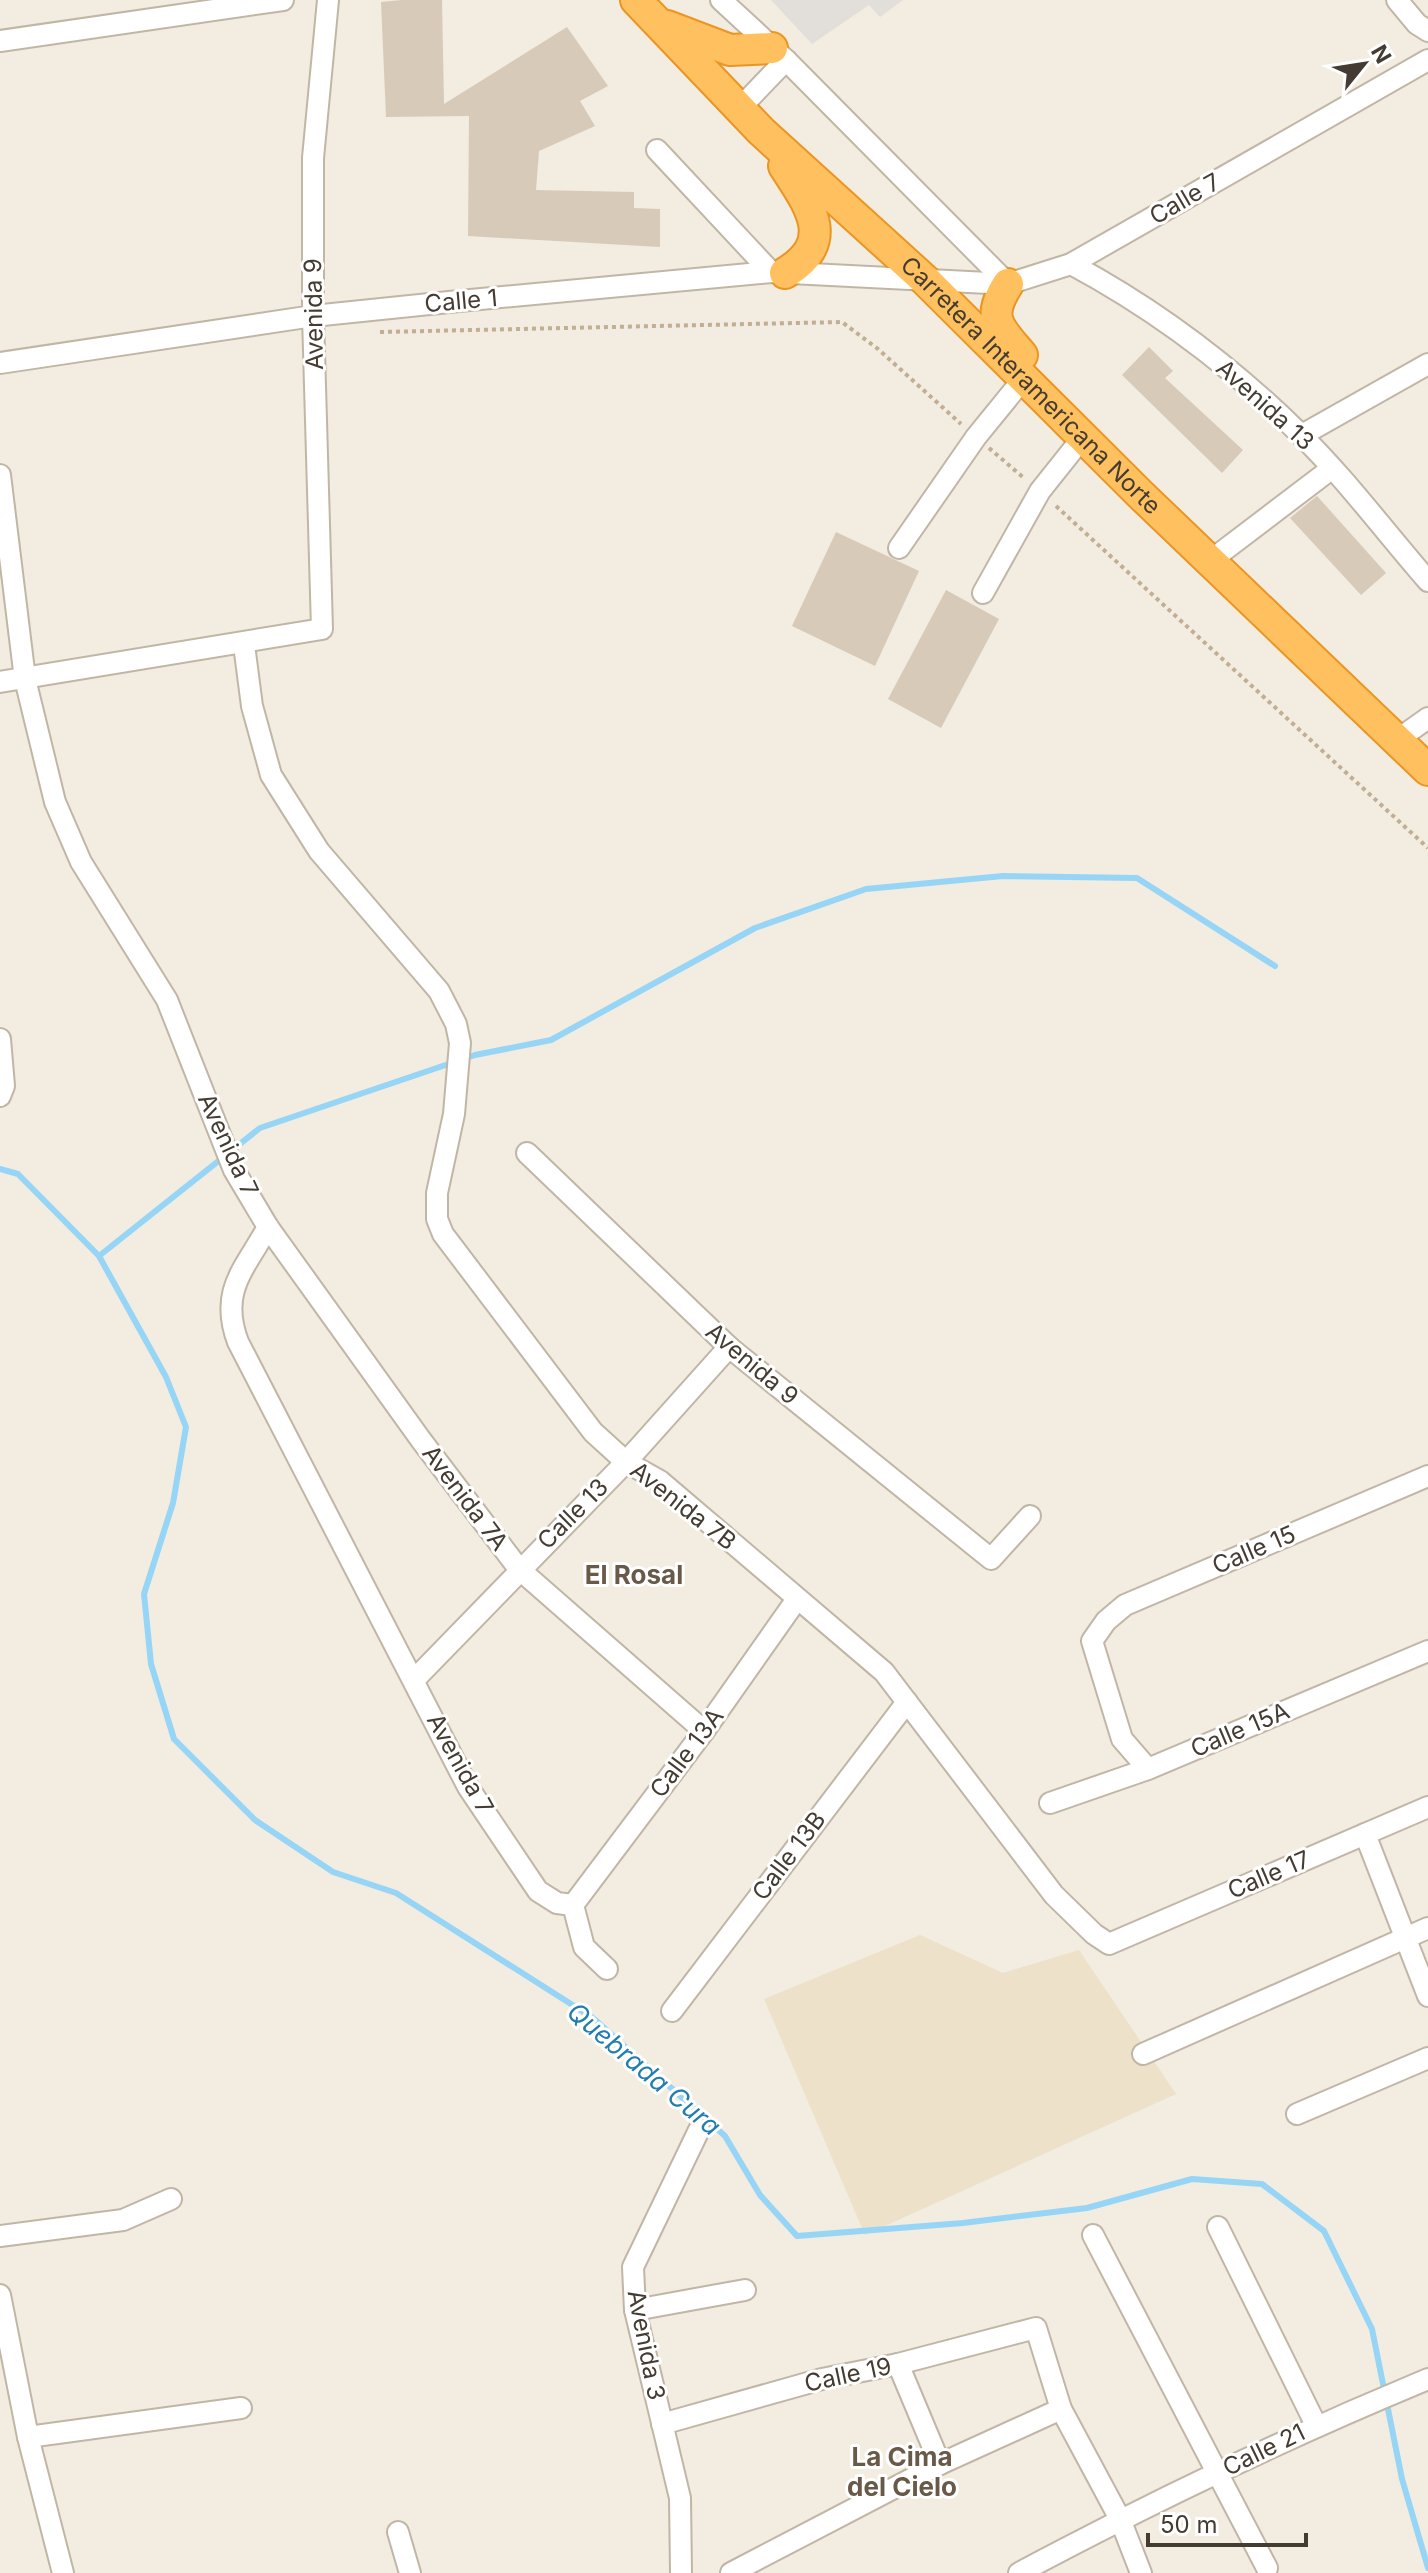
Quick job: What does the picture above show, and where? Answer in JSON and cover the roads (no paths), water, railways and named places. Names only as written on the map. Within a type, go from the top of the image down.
[{"type":"highway","points":[[645,9],[707,44],[730,50],[779,54]]},
{"type":"highway","name":"Carretera Interamericana Norte","points":[[645,9],[761,131],[925,280],[1210,561],[1428,770]]},
{"type":"highway","points":[[761,131],[809,206],[817,227],[807,256],[778,272]]},
{"type":"highway","points":[[1008,284],[995,307],[995,319],[1005,336],[1124,476]]},
{"type":"street","points":[[0,41],[283,0]]},
{"type":"street","name":"Avenida 9","points":[[244,645],[322,629],[313,316],[313,158],[328,0]]},
{"type":"street","points":[[721,0],[779,54],[1008,284]]},
{"type":"street","points":[[1397,0],[1417,24],[1428,31]]},
{"type":"street","points":[[739,109],[779,54]]},
{"type":"street","name":"Calle 7","points":[[925,280],[1008,284],[1071,264],[1428,60]]},
{"type":"street","points":[[657,150],[778,272]]},
{"type":"street","name":"Avenida 13","points":[[1071,264],[1117,289],[1187,338],[1302,435],[1428,581]]},
{"type":"street","name":"Calle 1","points":[[0,363],[313,316],[778,272],[925,280]]},
{"type":"street","points":[[1302,435],[1428,364]]},
{"type":"street","points":[[899,548],[976,437],[1024,378]]},
{"type":"street","points":[[983,593],[1040,491],[1083,437]]},
{"type":"street","points":[[1210,561],[1331,469]]},
{"type":"street","name":"Avenida 7","points":[[0,475],[25,679],[55,802],[81,862],[167,1000],[217,1132],[234,1170],[268,1227],[232,1293],[229,1317],[245,1356],[415,1679],[468,1787],[538,1891],[557,1903],[573,1905]]},
{"type":"street","points":[[0,682],[244,645]]},
{"type":"street","name":"Avenida 7B","points":[[244,645],[252,706],[271,775],[319,851],[439,991],[456,1024],[460,1043],[454,1114],[437,1193],[437,1219],[443,1234],[593,1432],[626,1462],[660,1481],[884,1672],[1054,1895],[1085,1926],[1109,1944]]},
{"type":"street","points":[[1397,740],[1428,718]]},
{"type":"street","points":[[0,1039],[4,1086],[0,1096]]},
{"type":"street","name":"Avenida 9","points":[[527,1153],[729,1347],[991,1559],[1030,1516]]},
{"type":"street","name":"Avenida 7A","points":[[268,1227],[421,1440],[519,1569],[704,1731]]},
{"type":"street","name":"Calle 13","points":[[415,1679],[626,1462],[729,1347]]},
{"type":"street","name":"Calle 15","points":[[1148,1769],[1122,1739],[1092,1641],[1106,1621],[1125,1605],[1428,1476]]},
{"type":"street","name":"Calle 13A","points":[[573,1905],[704,1731],[797,1599]]},
{"type":"street","name":"Calle 15A","points":[[1050,1803],[1148,1769],[1428,1651]]},
{"type":"street","name":"Calle 13B","points":[[672,2011],[907,1702]]},
{"type":"street","name":"Calle 17","points":[[1109,1944],[1428,1807]]},
{"type":"street","points":[[1365,1834],[1428,1996]]},
{"type":"street","points":[[573,1905],[584,1947],[607,1969]]},
{"type":"street","points":[[1143,2054],[1428,1928]]},
{"type":"street","points":[[1297,2114],[1428,2058]]},
{"type":"street","name":"Avenida 3","points":[[681,2573],[680,2498],[635,2310],[633,2267],[699,2130]]},
{"type":"street","points":[[0,2236],[123,2220],[171,2199]]},
{"type":"street","points":[[1218,2227],[1316,2425]]},
{"type":"street","points":[[1093,2235],[1220,2471],[1267,2568]]},
{"type":"street","points":[[635,2310],[745,2290]]},
{"type":"street","points":[[0,2295],[28,2437],[63,2573]]},
{"type":"street","name":"Calle 19","points":[[662,2424],[822,2379],[898,2364],[1036,2328],[1061,2409]]},
{"type":"street","points":[[898,2364],[940,2464]]},
{"type":"street","name":"Calle 21","points":[[1019,2573],[1120,2519],[1316,2425],[1418,2383]]},
{"type":"street","points":[[28,2437],[241,2408]]},
{"type":"street","points":[[731,2573],[940,2464],[1061,2409],[1120,2519],[1141,2573]]},
{"type":"street","points":[[398,2532],[410,2573]]},
{"type":"waterway","points":[[99,1256],[260,1128],[475,1055],[551,1040],[755,928],[866,889],[1003,876],[1137,878],[1275,966]]},
{"type":"waterway","name":"Quebrada Cura","points":[[0,1169],[18,1174],[99,1256],[166,1377],[186,1427],[173,1503],[144,1594],[151,1664],[174,1739],[255,1820],[333,1872],[396,1893],[593,2018],[725,2136],[760,2195],[797,2236],[963,2223],[1087,2208],[1192,2179],[1262,2184],[1324,2231],[1372,2329],[1402,2479],[1428,2568]]},
{"type":"district","name":"El Rosal","points":[[634,1575]]},
{"type":"district","name":"La Cima del Cielo","points":[[902,2472]]}]
